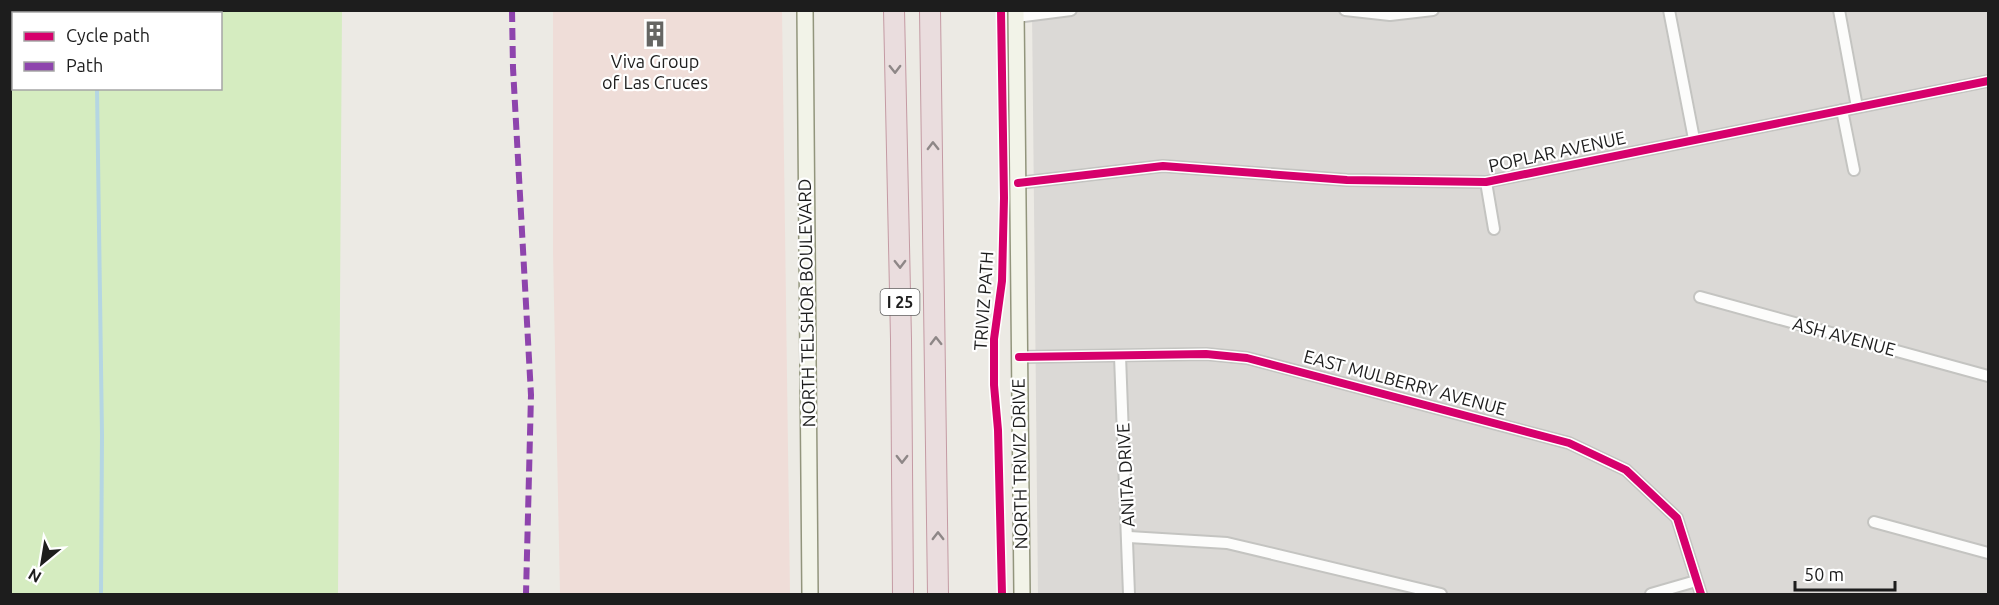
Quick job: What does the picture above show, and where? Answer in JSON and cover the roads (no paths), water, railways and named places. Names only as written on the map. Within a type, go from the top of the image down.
[{"type":"highway","name":"I 25","points":[[894,10],[901,339],[903,594]]},
{"type":"highway","name":"I 25","points":[[930,10],[938,594]]},
{"type":"main road","name":"NORTH TELSHOR BOULEVARD","points":[[805,10],[810,594]]},
{"type":"main road","name":"NORTH TRIVIZ DRIVE","points":[[1016,14],[1022,594]]},
{"type":"street","points":[[1016,14],[1071,10]]},
{"type":"street","points":[[1345,10],[1390,15],[1433,10]]},
{"type":"street","points":[[1670,10],[1694,139]]},
{"type":"street","points":[[1839,10],[1857,107]]},
{"type":"street","name":"POPLAR AVENUE","points":[[1018,183],[1162,166],[1347,180],[1486,182],[1989,81]]},
{"type":"street","points":[[1842,110],[1854,170]]},
{"type":"street","points":[[1486,182],[1494,229]]},
{"type":"street","name":"ASH AVENUE","points":[[1700,297],[1989,376]]},
{"type":"street","name":"EAST MULBERRY AVENUE","points":[[1019,357],[1206,354],[1258,360],[1569,443],[1626,470],[1677,518],[1701,594]]},
{"type":"street","name":"ANITA DRIVE","points":[[1120,356],[1129,594]]},
{"type":"street","points":[[1874,522],[1989,553]]},
{"type":"street","points":[[1128,537],[1227,543],[1441,594]]},
{"type":"street","points":[[1651,594],[1696,581]]},
{"type":"waterway","points":[[97,90],[102,435],[101,594]]},
{"type":"place","name":"Viva Group of Las Cruces","points":[[655,34]]}]
